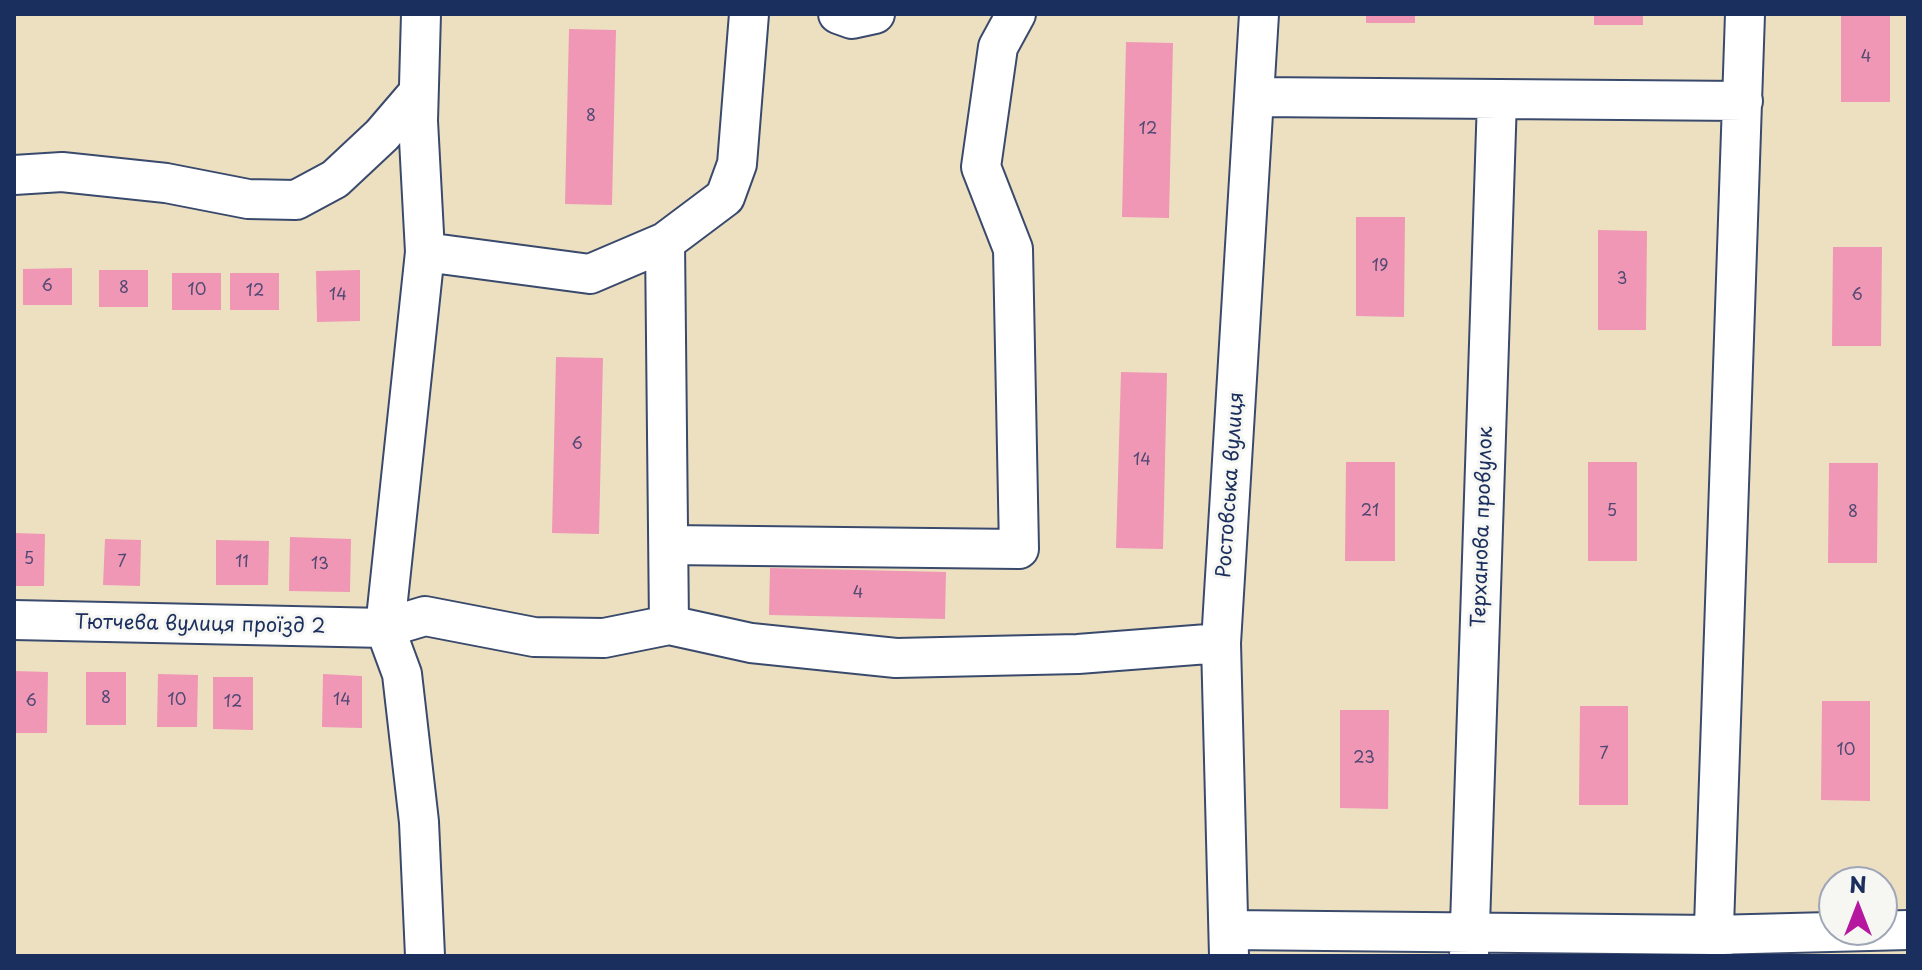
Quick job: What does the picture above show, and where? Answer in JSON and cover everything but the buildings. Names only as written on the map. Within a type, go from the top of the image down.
[{"type":"street","points":[[421,14],[418,93],[425,252],[385,628],[402,674],[419,822],[425,956]]},
{"type":"street","points":[[425,252],[590,274],[665,242],[725,197],[737,164],[749,14]]},
{"type":"street","points":[[838,14],[852,19],[875,14]]},
{"type":"street","points":[[669,545],[1019,549],[1013,249],[981,167],[998,47],[1016,14]]},
{"type":"street","name":"Ростовська вулиця","points":[[1230,943],[1221,643],[1259,14]]},
{"type":"street","points":[[1713,946],[1745,14]]},
{"type":"street","points":[[14,175],[62,172],[166,183],[248,199],[296,200],[335,179],[382,135],[418,93]]},
{"type":"street","points":[[1256,97],[1743,101]]},
{"type":"street","name":"Терханова провулок","points":[[1470,944],[1497,99]]},
{"type":"street","points":[[665,242],[669,625],[751,643],[896,658],[1078,654],[1221,643]]},
{"type":"street","name":"Тютчева вулиця проїзд 2","points":[[14,620],[385,628],[425,616],[534,637],[604,638],[669,625]]},
{"type":"street","points":[[1230,943],[1713,946],[1908,930]]}]
